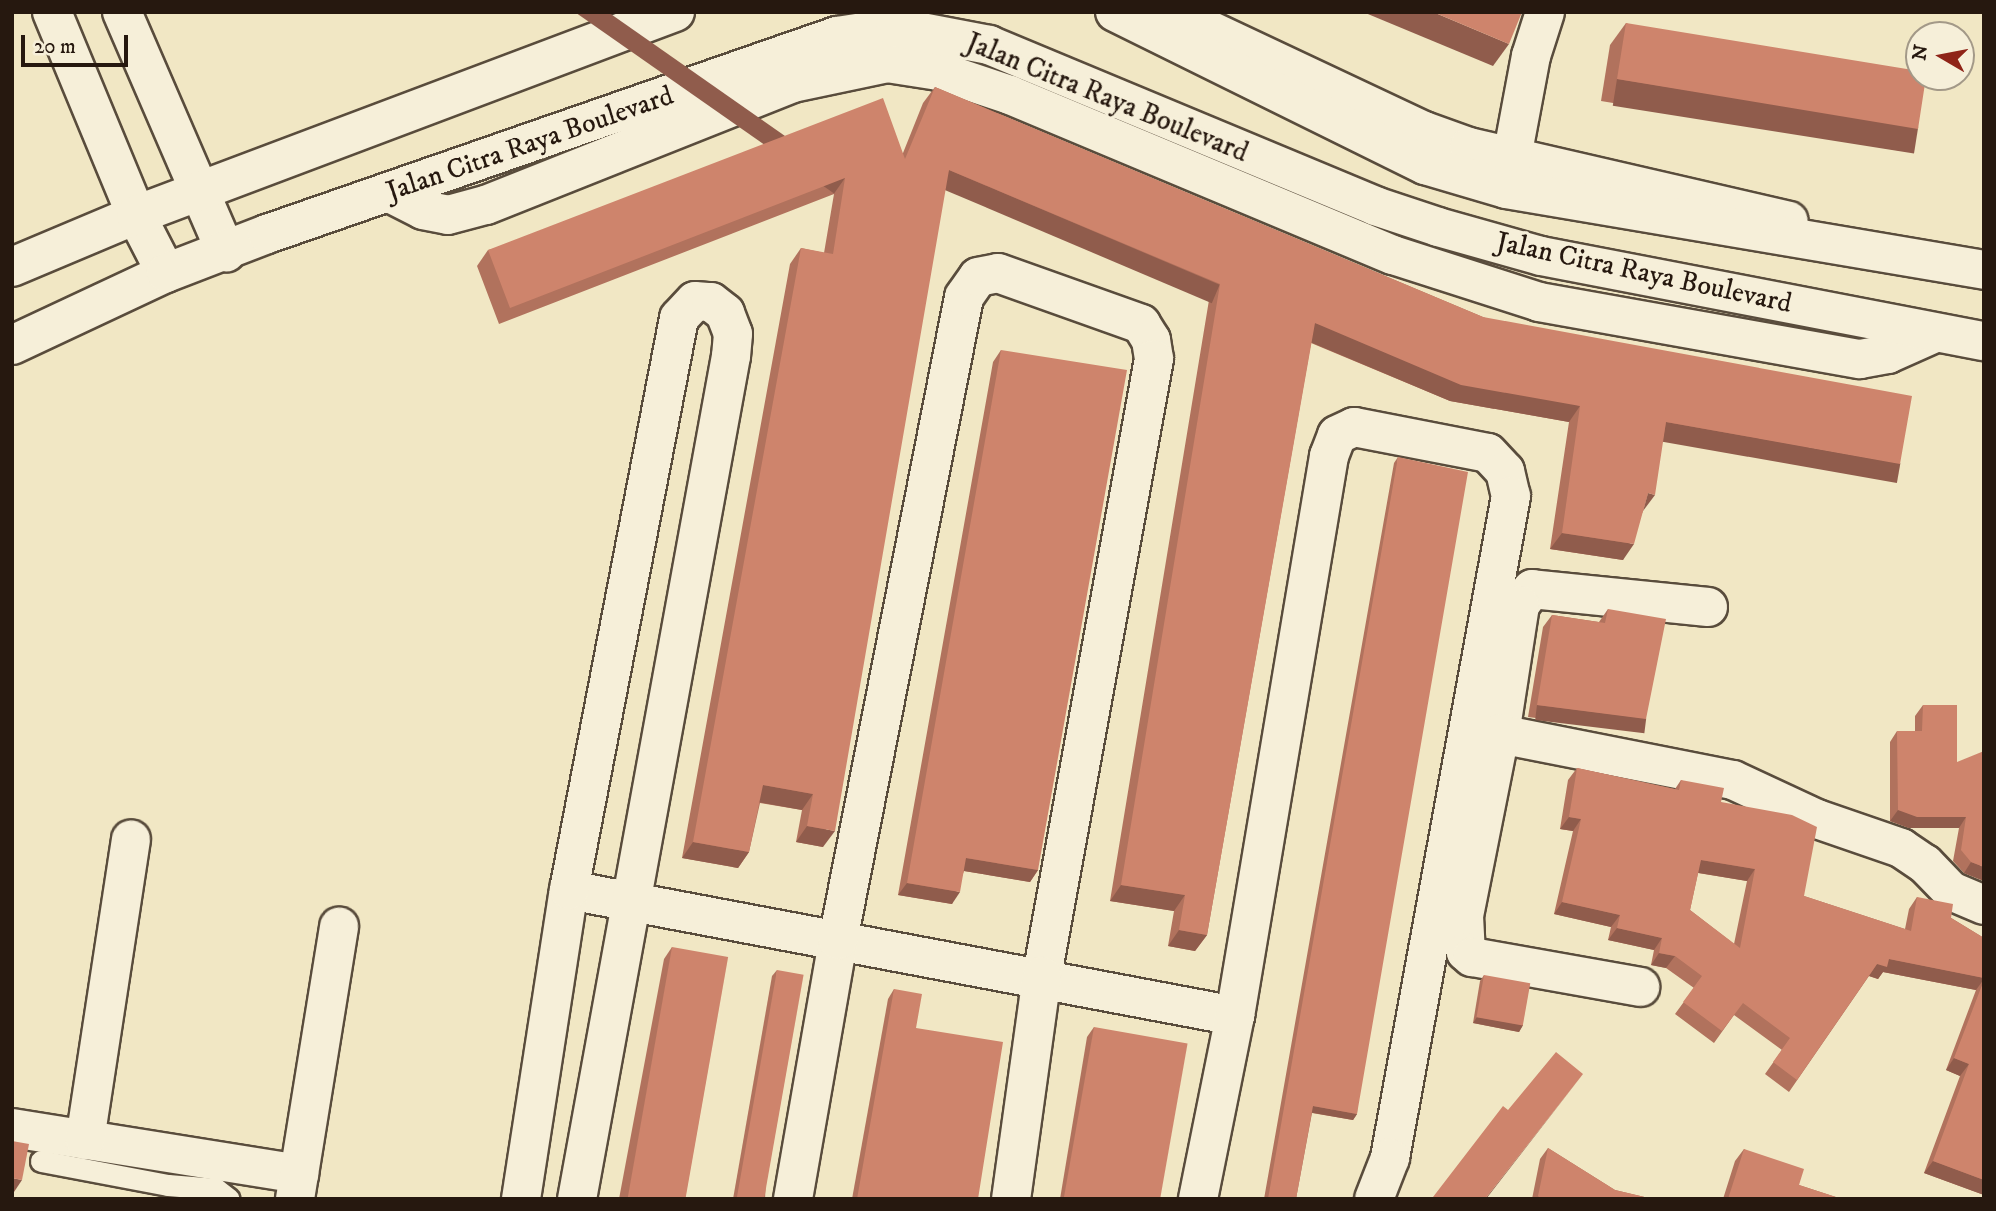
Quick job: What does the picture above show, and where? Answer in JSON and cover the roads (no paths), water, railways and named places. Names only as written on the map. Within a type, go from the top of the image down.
[{"type":"street","points":[[52,12],[136,215],[166,273]]},
{"type":"street","points":[[122,12],[226,252]]},
{"type":"street","points":[[12,267],[136,215],[674,12]]},
{"type":"street","name":"Jalan Citra Raya Boulevard","points":[[1115,12],[1184,27],[1425,164],[1508,174],[1854,248],[1984,270]]},
{"type":"street","points":[[1508,174],[1545,12]]},
{"type":"street","name":"Jalan Citra Raya Boulevard","points":[[12,345],[166,273],[594,121],[789,68],[837,36],[895,27],[942,53],[989,45],[1350,196],[1438,228],[1548,257],[1984,341]]},
{"type":"street","points":[[942,53],[1010,95],[1135,148],[1334,231],[1539,302],[1860,359],[1888,354],[1935,333]]},
{"type":"street","points":[[390,193],[423,210],[448,215],[608,156],[789,68]]},
{"type":"street","points":[[1135,148],[1148,112]]},
{"type":"street","points":[[594,121],[608,156]]},
{"type":"street","points":[[1334,231],[1350,196]]},
{"type":"street","points":[[1539,302],[1548,257]]},
{"type":"street","points":[[793,1199],[838,940],[964,297],[978,277],[998,273],[1141,324],[1150,340],[1154,359],[1042,976],[1011,1199]]},
{"type":"street","points":[[1754,340],[1765,299]]},
{"type":"street","points":[[521,1199],[569,891],[679,318],[695,301],[711,302],[725,313],[733,334],[732,356],[577,1199]]},
{"type":"street","points":[[1198,1199],[1235,1016],[1329,456],[1337,435],[1354,427],[1488,453],[1505,471],[1511,496],[1390,1158],[1374,1199]]},
{"type":"street","points":[[1640,986],[1472,957],[1466,952],[1464,916],[1500,734],[1520,604],[1532,589],[1542,586],[1708,607]]},
{"type":"street","points":[[1500,734],[1733,780],[1817,819],[1901,848],[1925,864],[1951,891],[1984,905]]},
{"type":"street","points":[[85,1140],[131,840]]},
{"type":"street","points":[[569,891],[1042,976],[1235,1016]]},
{"type":"street","points":[[12,1128],[85,1140],[297,1186],[339,927]]},
{"type":"lane","points":[[41,1161],[168,1185],[216,1189],[229,1199]]}]
